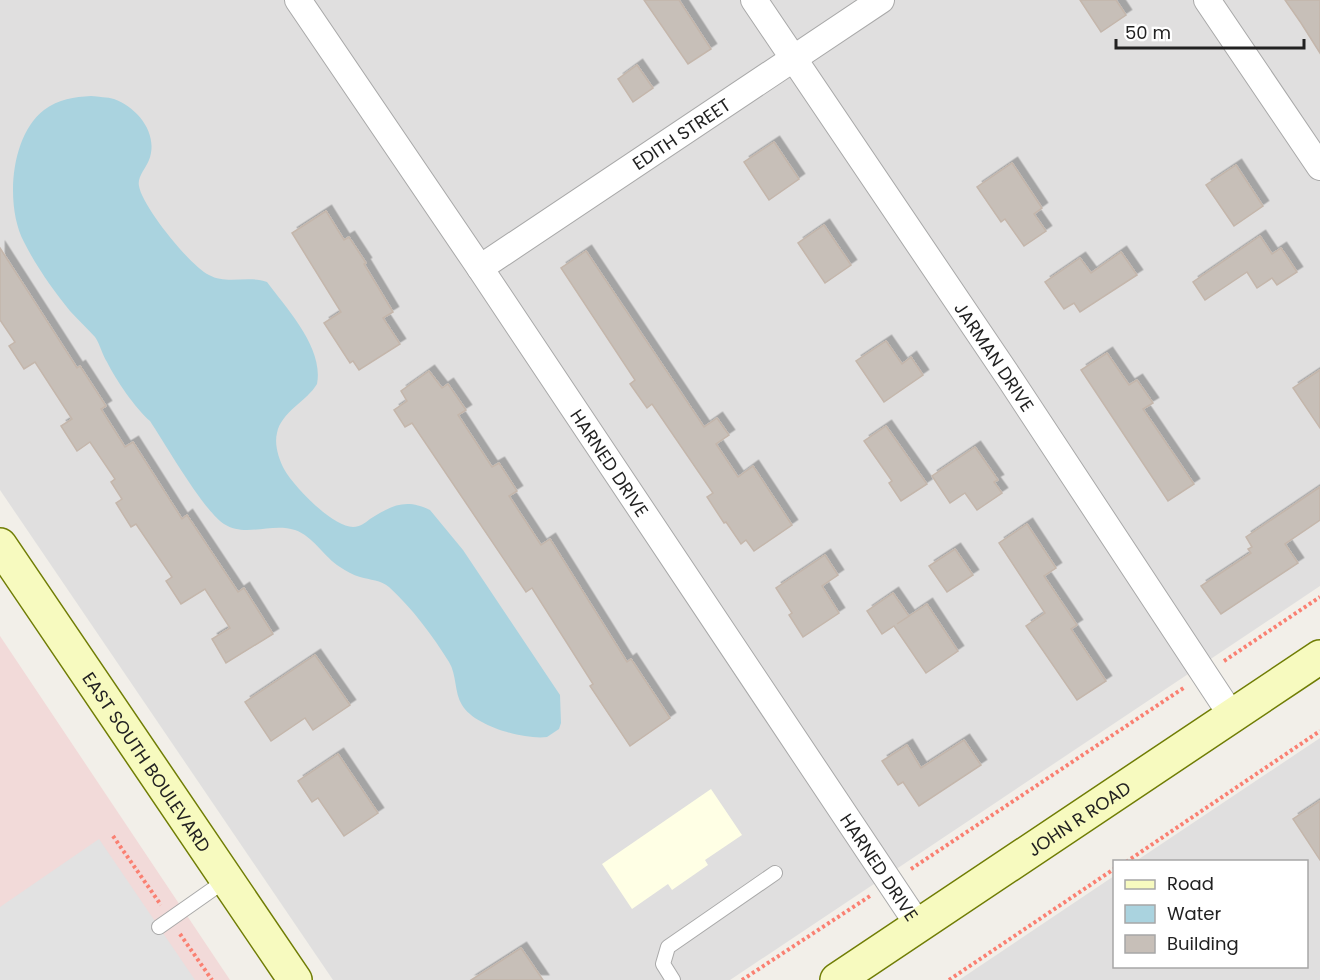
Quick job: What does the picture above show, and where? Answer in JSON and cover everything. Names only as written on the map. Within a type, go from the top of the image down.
[{"type":"main road","name":"EAST SOUTH BOULEVARD","points":[[0,545],[295,980]]},
{"type":"main road","name":"JOHN R ROAD","points":[[837,980],[1320,657]]},
{"type":"street","name":"HARNED DRIVE","points":[[298,0],[480,267],[919,926]]},
{"type":"street","name":"JARMAN DRIVE","points":[[754,0],[1010,379],[1232,716]]},
{"type":"street","name":"EDITH STREET","points":[[480,267],[881,0]]},
{"type":"street","points":[[1207,0],[1320,167]]},
{"type":"lane","points":[[673,980],[663,964],[668,947],[776,873]]},
{"type":"lane","points":[[159,927],[226,880]]},
{"type":"path","points":[[1224,661],[1320,597]]},
{"type":"path","points":[[910,870],[1184,688]]},
{"type":"path","points":[[1127,860],[1320,731]]},
{"type":"path","points":[[949,980],[1113,870]]},
{"type":"path","points":[[742,980],[869,897]]},
{"type":"shaded area","points":[[0,0],[1320,0],[1320,586],[730,980],[333,980],[0,490]]},
{"type":"shaded area","points":[[0,636],[230,980],[0,980]]},
{"type":"shaded area","points":[[1320,738],[1320,980],[959,980],[1113,877],[1113,968],[1308,968],[1308,860],[1137,860]]},
{"type":"shaded area","points":[[711,789],[742,835],[705,860],[708,865],[672,890],[668,884],[632,909],[602,864]]},
{"type":"shaded area","points":[[99,839],[195,980],[0,980],[0,907]]},
{"type":"water","points":[[91,96],[111,98],[123,103],[144,123],[149,132],[151,150],[149,160],[139,179],[139,186],[157,221],[179,248],[201,269],[216,278],[252,279],[267,282],[310,343],[318,370],[317,384],[284,419],[279,426],[276,438],[279,456],[289,477],[325,513],[353,527],[360,526],[385,510],[398,505],[421,506],[430,510],[463,550],[560,695],[561,723],[559,729],[547,737],[526,736],[500,730],[477,719],[462,705],[452,667],[443,652],[414,613],[389,587],[345,570],[334,563],[307,537],[295,530],[232,528],[215,517],[196,492],[150,421],[138,409],[121,385],[95,337],[70,311],[45,278],[18,227],[14,210],[14,172],[24,137],[33,122],[50,106],[67,99]]},
{"type":"building","points":[[644,0],[679,0],[711,49],[688,64]]},
{"type":"building","points":[[1080,0],[1116,0],[1126,15],[1101,32]]},
{"type":"building","points":[[1285,0],[1320,0],[1320,53],[1301,23]]},
{"type":"building","points":[[637,65],[653,88],[633,102],[618,79]]},
{"type":"building","points":[[774,142],[799,179],[769,200],[744,162]]},
{"type":"building","points":[[1012,163],[1042,208],[1034,214],[1046,231],[1024,246],[1005,219],[1001,222],[977,187]]},
{"type":"building","points":[[1236,165],[1263,206],[1234,226],[1206,185]]},
{"type":"building","points":[[326,211],[344,240],[349,237],[366,263],[364,264],[393,312],[383,318],[400,344],[359,370],[353,361],[350,363],[324,323],[341,312],[292,233]]},
{"type":"building","points":[[824,225],[851,265],[825,283],[798,243]]},
{"type":"building","points":[[1260,236],[1272,254],[1281,248],[1297,272],[1277,285],[1272,278],[1257,288],[1247,272],[1205,300],[1193,282]]},
{"type":"building","points":[[0,248],[77,368],[80,366],[106,406],[101,409],[125,447],[133,442],[182,519],[187,515],[238,592],[244,588],[273,634],[226,663],[212,639],[230,628],[205,589],[181,604],[166,581],[172,577],[136,524],[131,527],[116,503],[122,499],[111,482],[115,479],[90,442],[77,451],[61,426],[72,419],[35,362],[24,369],[9,346],[15,342],[0,320]]},
{"type":"building","points":[[586,251],[704,427],[717,418],[729,435],[716,444],[738,477],[753,466],[792,525],[754,551],[746,540],[741,544],[726,522],[724,523],[707,497],[713,493],[652,404],[647,408],[630,384],[635,380],[561,268]]},
{"type":"building","points":[[1121,252],[1137,275],[1080,312],[1074,303],[1064,309],[1045,282],[1080,258],[1091,273]]},
{"type":"building","points":[[886,341],[902,364],[911,357],[923,375],[884,402],[856,361]]},
{"type":"building","points":[[1107,353],[1129,385],[1137,380],[1153,403],[1143,409],[1194,484],[1168,501],[1081,370]]},
{"type":"building","points":[[1320,370],[1320,428],[1293,388]]},
{"type":"building","points":[[429,371],[442,388],[448,384],[466,410],[458,415],[492,467],[499,463],[517,491],[509,496],[541,545],[550,539],[627,662],[631,659],[670,718],[630,746],[590,686],[593,684],[532,588],[526,592],[412,423],[405,427],[394,410],[407,401],[401,391]]},
{"type":"building","points":[[886,426],[927,484],[901,501],[889,483],[892,481],[864,441]]},
{"type":"building","points":[[975,447],[998,480],[994,482],[1002,493],[977,510],[965,493],[950,503],[932,476]]},
{"type":"building","points":[[1320,487],[1320,520],[1285,544],[1298,563],[1221,614],[1201,586],[1251,553],[1248,549],[1252,547],[1246,537]]},
{"type":"building","points":[[1027,524],[1056,568],[1044,576],[1077,625],[1071,629],[1106,681],[1077,700],[1026,626],[1045,613],[999,543]]},
{"type":"building","points":[[955,549],[973,575],[947,592],[929,566]]},
{"type":"building","points":[[825,555],[838,575],[822,586],[839,613],[803,637],[789,615],[792,613],[776,588]]},
{"type":"building","points":[[893,593],[909,616],[927,604],[958,651],[926,673],[894,626],[882,634],[867,611]]},
{"type":"building","points":[[315,655],[350,705],[313,730],[305,718],[271,741],[245,702]]},
{"type":"building","points":[[964,740],[981,765],[919,806],[903,782],[898,785],[882,761],[907,745],[921,768]]},
{"type":"building","points":[[338,754],[378,813],[344,836],[318,798],[312,802],[298,781]]},
{"type":"building","points":[[1320,801],[1320,860],[1293,819]]},
{"type":"building","points":[[521,948],[543,980],[471,980]]}]
